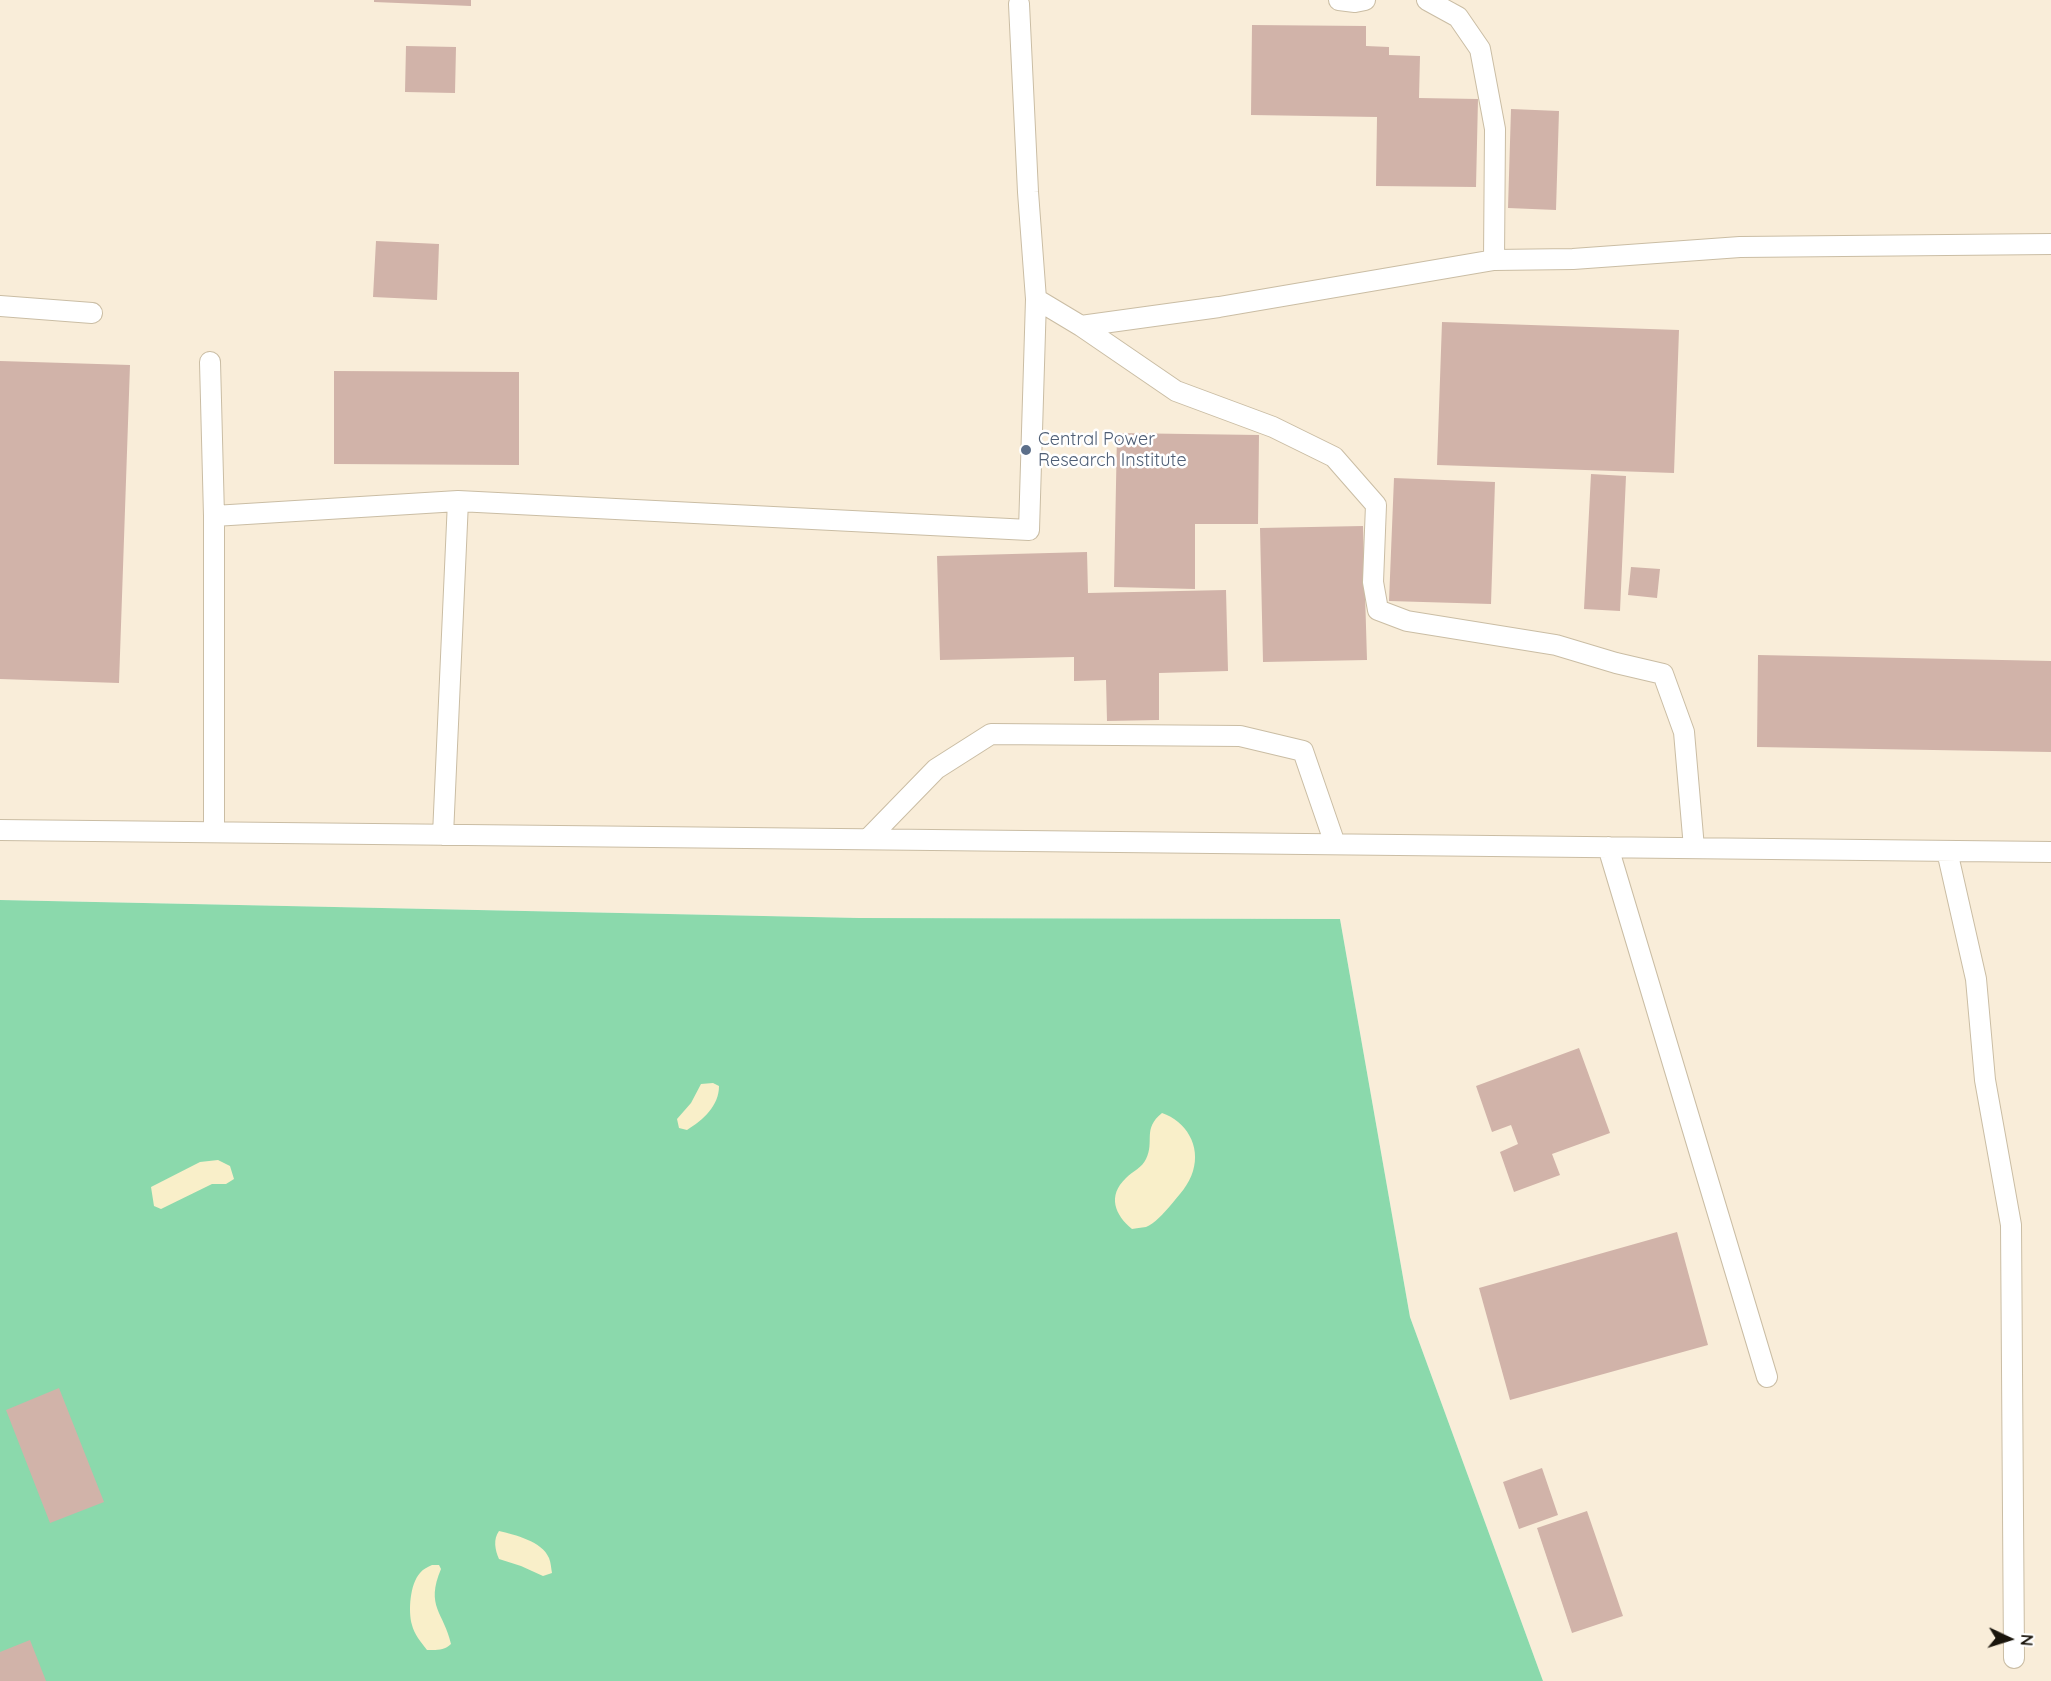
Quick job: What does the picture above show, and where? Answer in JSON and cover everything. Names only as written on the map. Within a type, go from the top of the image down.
[{"type":"lane","points":[[1339,0],[1354,2],[1365,0]]},
{"type":"lane","points":[[1427,0],[1458,17],[1480,49],[1495,129],[1494,260]]},
{"type":"lane","points":[[214,516],[458,501],[1029,530],[1036,299],[1028,192],[1019,4]]},
{"type":"lane","points":[[1081,326],[1219,307],[1494,260],[1573,259],[1740,247],[2051,244]]},
{"type":"lane","points":[[1036,299],[1081,326],[1176,391],[1273,427],[1334,457],[1376,506],[1373,582],[1378,610],[1407,621],[1556,645],[1663,674],[1684,732],[1694,848]]},
{"type":"lane","points":[[0,306],[92,313]]},
{"type":"lane","points":[[210,362],[214,516],[214,832]]},
{"type":"lane","points":[[443,835],[458,501]]},
{"type":"lane","points":[[868,839],[936,769],[991,734],[1240,736],[1303,751],[1335,844]]},
{"type":"lane","points":[[0,830],[2051,852]]},
{"type":"lane","points":[[1608,847],[1767,1377]]},
{"type":"lane","points":[[1947,851],[1976,980],[1985,1080],[2011,1225],[2014,1658]]},
{"type":"shaded area","name":"Central Power Research Institute","points":[[0,0],[2051,0],[2051,1681],[1543,1681],[1410,1317],[1340,919],[859,918],[0,900]]},
{"type":"green space","points":[[0,900],[859,918],[1340,919],[1410,1317],[1543,1681],[0,1681]]},
{"type":"sand","points":[[713,1083],[719,1086],[716,1100],[709,1112],[687,1130],[679,1128],[677,1119],[691,1103],[701,1084]]},
{"type":"sand","points":[[1162,1113],[1178,1122],[1189,1136],[1195,1153],[1193,1171],[1183,1190],[1159,1218],[1146,1227],[1132,1229],[1121,1218],[1115,1198],[1120,1185],[1144,1162],[1148,1153],[1152,1124]]},
{"type":"sand","points":[[218,1160],[230,1166],[234,1179],[226,1184],[212,1184],[161,1209],[154,1206],[151,1187],[200,1162]]},
{"type":"sand","points":[[499,1531],[540,1547],[549,1558],[552,1573],[543,1576],[499,1559],[495,1545]]},
{"type":"sand","points":[[432,1565],[439,1565],[441,1569],[435,1601],[451,1644],[443,1649],[427,1650],[413,1628],[410,1605],[417,1578],[423,1570]]},
{"type":"building","points":[[374,0],[471,0],[471,6],[374,2]]},
{"type":"building","points":[[1252,25],[1366,26],[1366,46],[1389,47],[1389,55],[1420,56],[1419,98],[1478,99],[1476,187],[1376,186],[1377,117],[1251,115]]},
{"type":"building","points":[[406,46],[456,47],[455,93],[405,92]]},
{"type":"building","points":[[1511,109],[1559,111],[1556,210],[1508,208]]},
{"type":"building","points":[[376,241],[439,244],[437,300],[373,297]]},
{"type":"building","points":[[1442,322],[1679,330],[1674,473],[1437,465]]},
{"type":"building","points":[[0,361],[130,365],[119,683],[0,679]]},
{"type":"building","points":[[334,371],[519,372],[519,465],[334,464]]},
{"type":"building","points":[[1117,433],[1259,435],[1258,524],[1195,524],[1195,589],[1114,587]]},
{"type":"building","points":[[1591,474],[1626,476],[1620,611],[1584,609]]},
{"type":"building","points":[[1394,478],[1495,482],[1491,604],[1389,601]]},
{"type":"building","points":[[1363,526],[1367,660],[1263,662],[1260,528]]},
{"type":"building","points":[[1087,552],[1088,593],[1226,590],[1228,671],[1159,673],[1159,720],[1107,721],[1106,680],[1074,681],[1074,657],[940,660],[937,556]]},
{"type":"building","points":[[1631,567],[1660,569],[1657,598],[1628,595]]},
{"type":"building","points":[[1758,655],[2051,661],[2051,752],[1757,747]]},
{"type":"building","points":[[1579,1048],[1610,1133],[1552,1154],[1560,1175],[1514,1192],[1500,1152],[1518,1144],[1511,1125],[1492,1132],[1476,1086]]},
{"type":"building","points":[[1677,1232],[1708,1345],[1510,1400],[1479,1288]]},
{"type":"building","points":[[59,1388],[104,1502],[50,1523],[6,1410]]},
{"type":"building","points":[[1542,1468],[1558,1515],[1519,1529],[1503,1482]]},
{"type":"building","points":[[1587,1511],[1623,1616],[1572,1633],[1537,1528]]},
{"type":"building","points":[[30,1640],[46,1681],[0,1681],[0,1652]]},
{"type":"place","name":"Central Power Research Institute","points":[[1026,450]]}]
